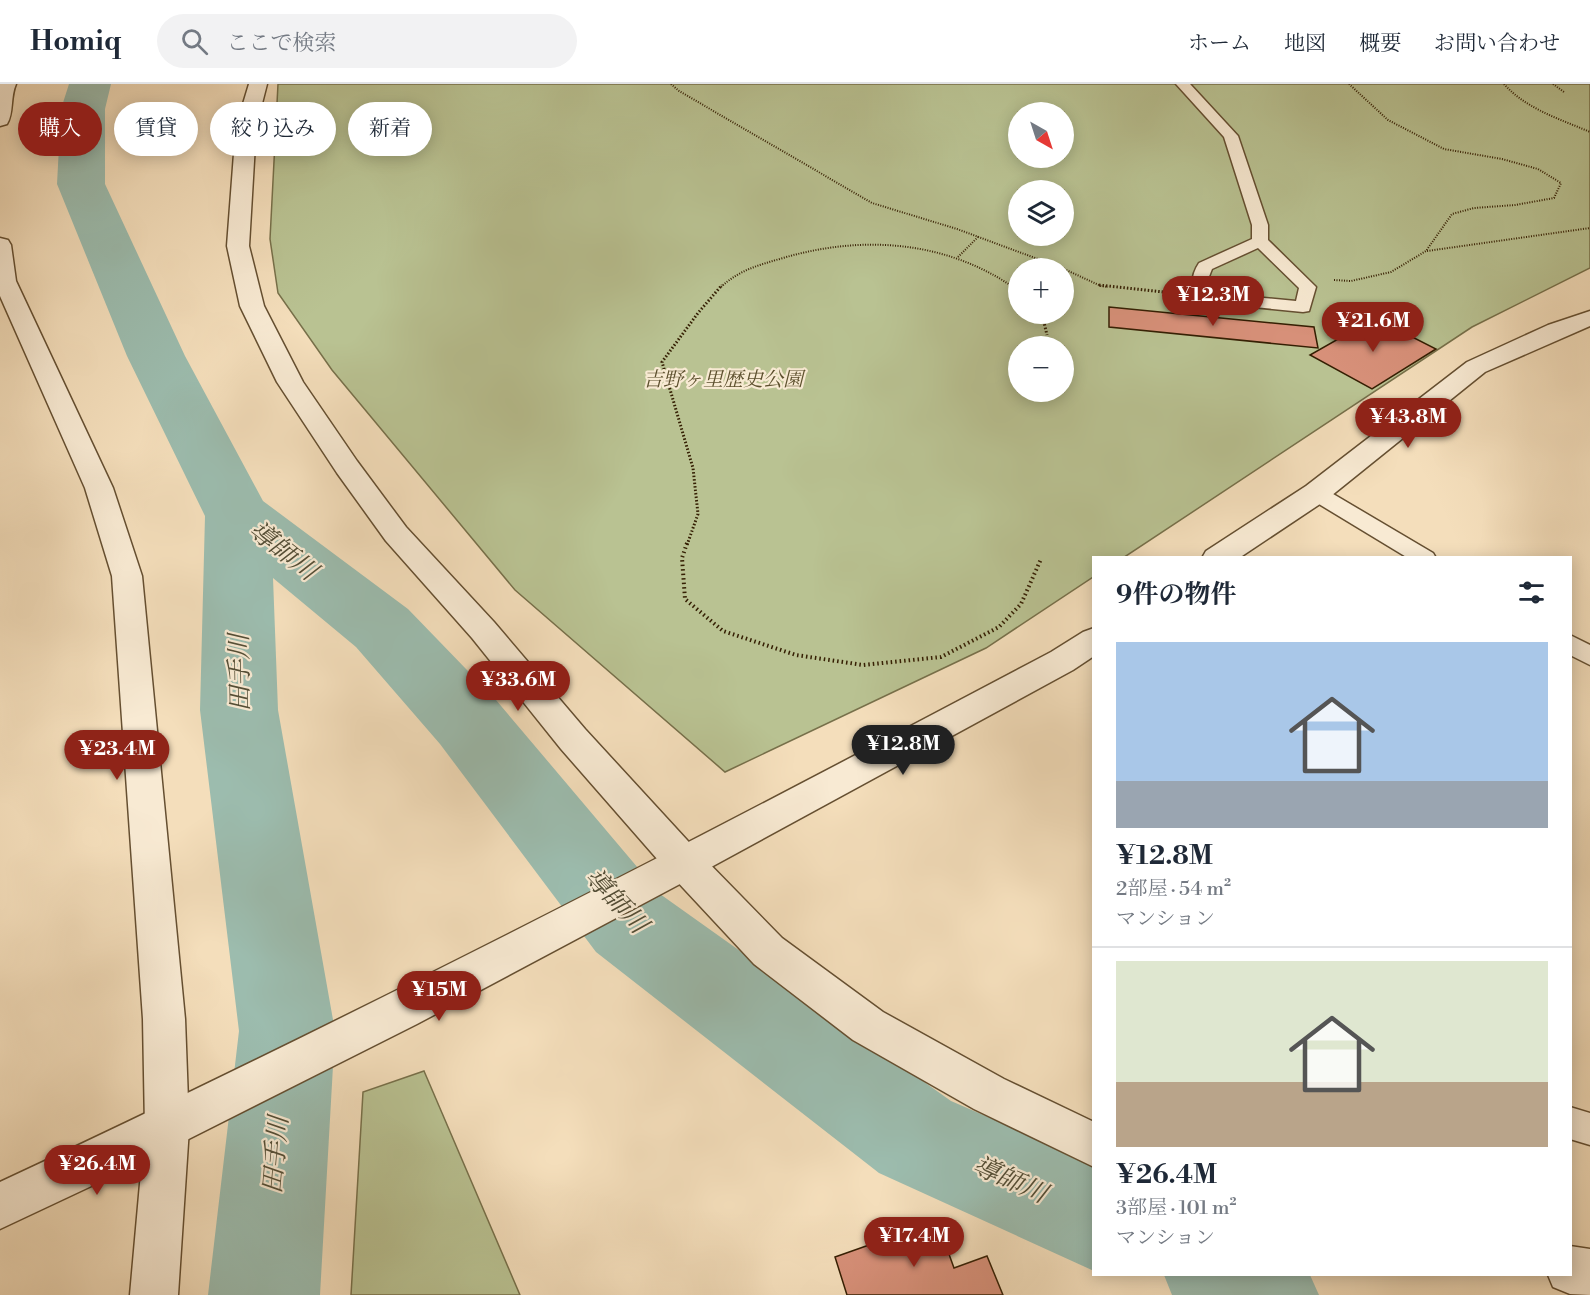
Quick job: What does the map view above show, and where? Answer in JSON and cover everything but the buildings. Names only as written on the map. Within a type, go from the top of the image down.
[{"type":"street","points":[[0,120],[3,95],[7,84]]},
{"type":"street","points":[[258,84],[246,127],[238,246],[252,306],[290,382],[347,467],[396,534],[483,630],[573,740],[684,864],[768,951],[868,1026],[989,1094],[1092,1144]]},
{"type":"street","points":[[0,245],[2,282],[99,488],[128,576],[164,1019],[167,1128],[154,1295]]},
{"type":"street","points":[[1220,556],[1316,493],[1476,367],[1557,330],[1590,318]]},
{"type":"street","points":[[0,1206],[167,1128],[684,864],[1062,661],[1092,641]]},
{"type":"street","points":[[1572,1270],[1590,1273]]},
{"type":"lane","points":[[1183,84],[1231,136],[1260,225],[1260,241],[1308,287],[1303,307],[1204,297],[1200,279],[1204,266],[1260,241]]},
{"type":"lane","points":[[1316,493],[1422,556]]},
{"type":"lane","points":[[1572,645],[1590,656]]},
{"type":"lane","points":[[1572,1124],[1590,1129]]},
{"type":"path","points":[[671,84],[679,91],[872,203],[978,237],[1034,258]]},
{"type":"path","points":[[1299,278],[1351,280],[1392,272],[1426,251],[1452,214],[1474,208],[1515,205],[1554,198],[1561,183],[1538,169],[1502,159],[1444,149],[1388,120],[1348,84]]},
{"type":"path","points":[[1504,84],[1508,90],[1523,101],[1590,132]]},
{"type":"path","points":[[1553,84],[1564,92]]},
{"type":"path","points":[[1426,251],[1590,228]]},
{"type":"path","points":[[958,257],[978,237]]},
{"type":"path","points":[[1008,284],[975,263],[958,257],[911,247],[862,244],[817,248],[738,272],[715,293],[662,362],[693,468],[698,514],[681,558],[685,599],[723,631],[796,655],[863,665],[941,657],[999,627],[1021,604],[1041,559]]},
{"type":"path","points":[[1074,274],[1101,286],[1204,297]]},
{"type":"path","points":[[1044,324],[1047,335]]},
{"type":"green space","name":"吉野ヶ里歴史公園","points":[[278,84],[1590,84],[1590,268],[1472,327],[1126,556],[1092,556],[1092,578],[986,648],[725,772],[515,590],[332,370],[278,293],[270,239],[274,156],[336,156],[336,102],[277,102]]},
{"type":"green space","points":[[424,1071],[520,1295],[351,1295],[363,1092]]},
{"type":"waterway","name":"田手川","points":[[90,84],[83,109],[81,184],[156,356],[238,516]]},
{"type":"waterway","name":"導師川","points":[[238,516],[382,628],[468,722],[628,923],[915,1137],[1092,1217]]},
{"type":"waterway","name":"田手川","points":[[238,516],[239,710],[287,1031],[264,1295]]},
{"type":"waterway","name":"導師川","points":[[1221,1276],[1263,1295]]}]
